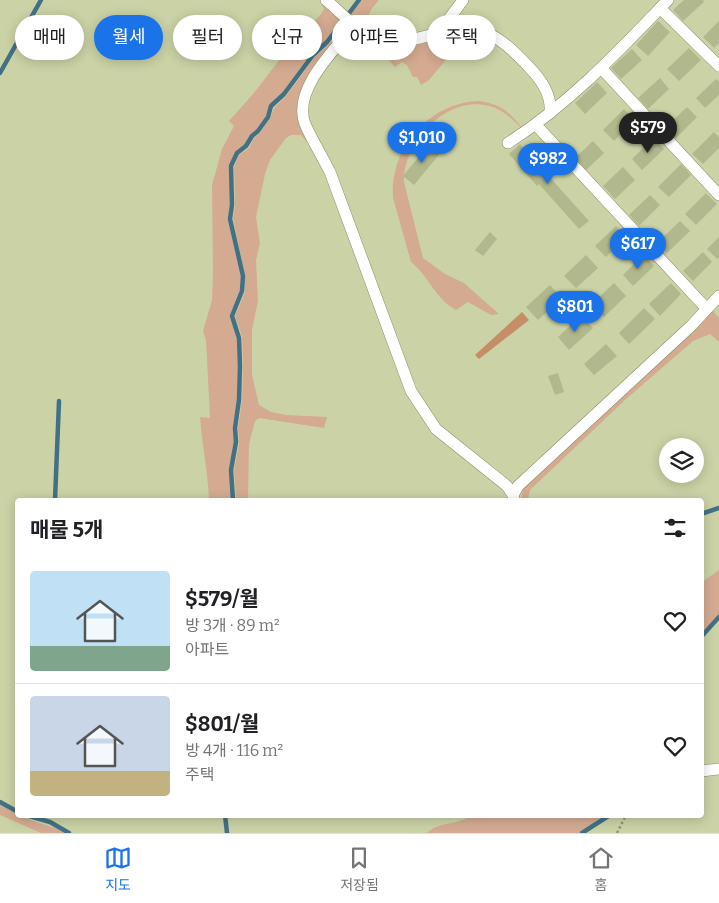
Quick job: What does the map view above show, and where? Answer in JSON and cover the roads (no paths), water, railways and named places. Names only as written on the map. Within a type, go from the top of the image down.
[{"type":"street","points":[[326,0],[343,15]]},
{"type":"street","points":[[452,15],[463,0]]},
{"type":"street","points":[[508,143],[536,125],[602,69],[664,4],[719,66]]},
{"type":"street","points":[[496,37],[535,73],[546,91],[551,105],[550,113]]},
{"type":"street","points":[[332,53],[309,85],[302,104],[305,123],[330,172],[411,391],[436,429],[497,477],[507,486],[513,498]]},
{"type":"street","points":[[602,69],[719,195]]},
{"type":"street","points":[[536,125],[706,308]]},
{"type":"street","points":[[513,498],[518,486],[691,326],[719,296]]},
{"type":"street","points":[[704,771],[719,769]]},
{"type":"waterway","points":[[0,73],[41,0]]},
{"type":"waterway","points":[[350,12],[359,0]]},
{"type":"waterway","points":[[233,498],[231,470],[236,442],[235,428],[239,400],[240,366],[239,338],[232,316],[242,291],[243,276],[230,219],[232,205],[231,166],[237,153],[246,146],[268,117],[271,106],[284,94],[313,55],[332,35]]},
{"type":"waterway","points":[[55,498],[59,401]]},
{"type":"waterway","points":[[704,513],[719,508]]},
{"type":"waterway","points":[[704,634],[719,617]]},
{"type":"waterway","points":[[0,802],[15,810]]},
{"type":"waterway","points":[[36,818],[50,822],[69,833]]},
{"type":"waterway","points":[[225,818],[227,833]]},
{"type":"waterway","points":[[582,833],[605,818]]}]
